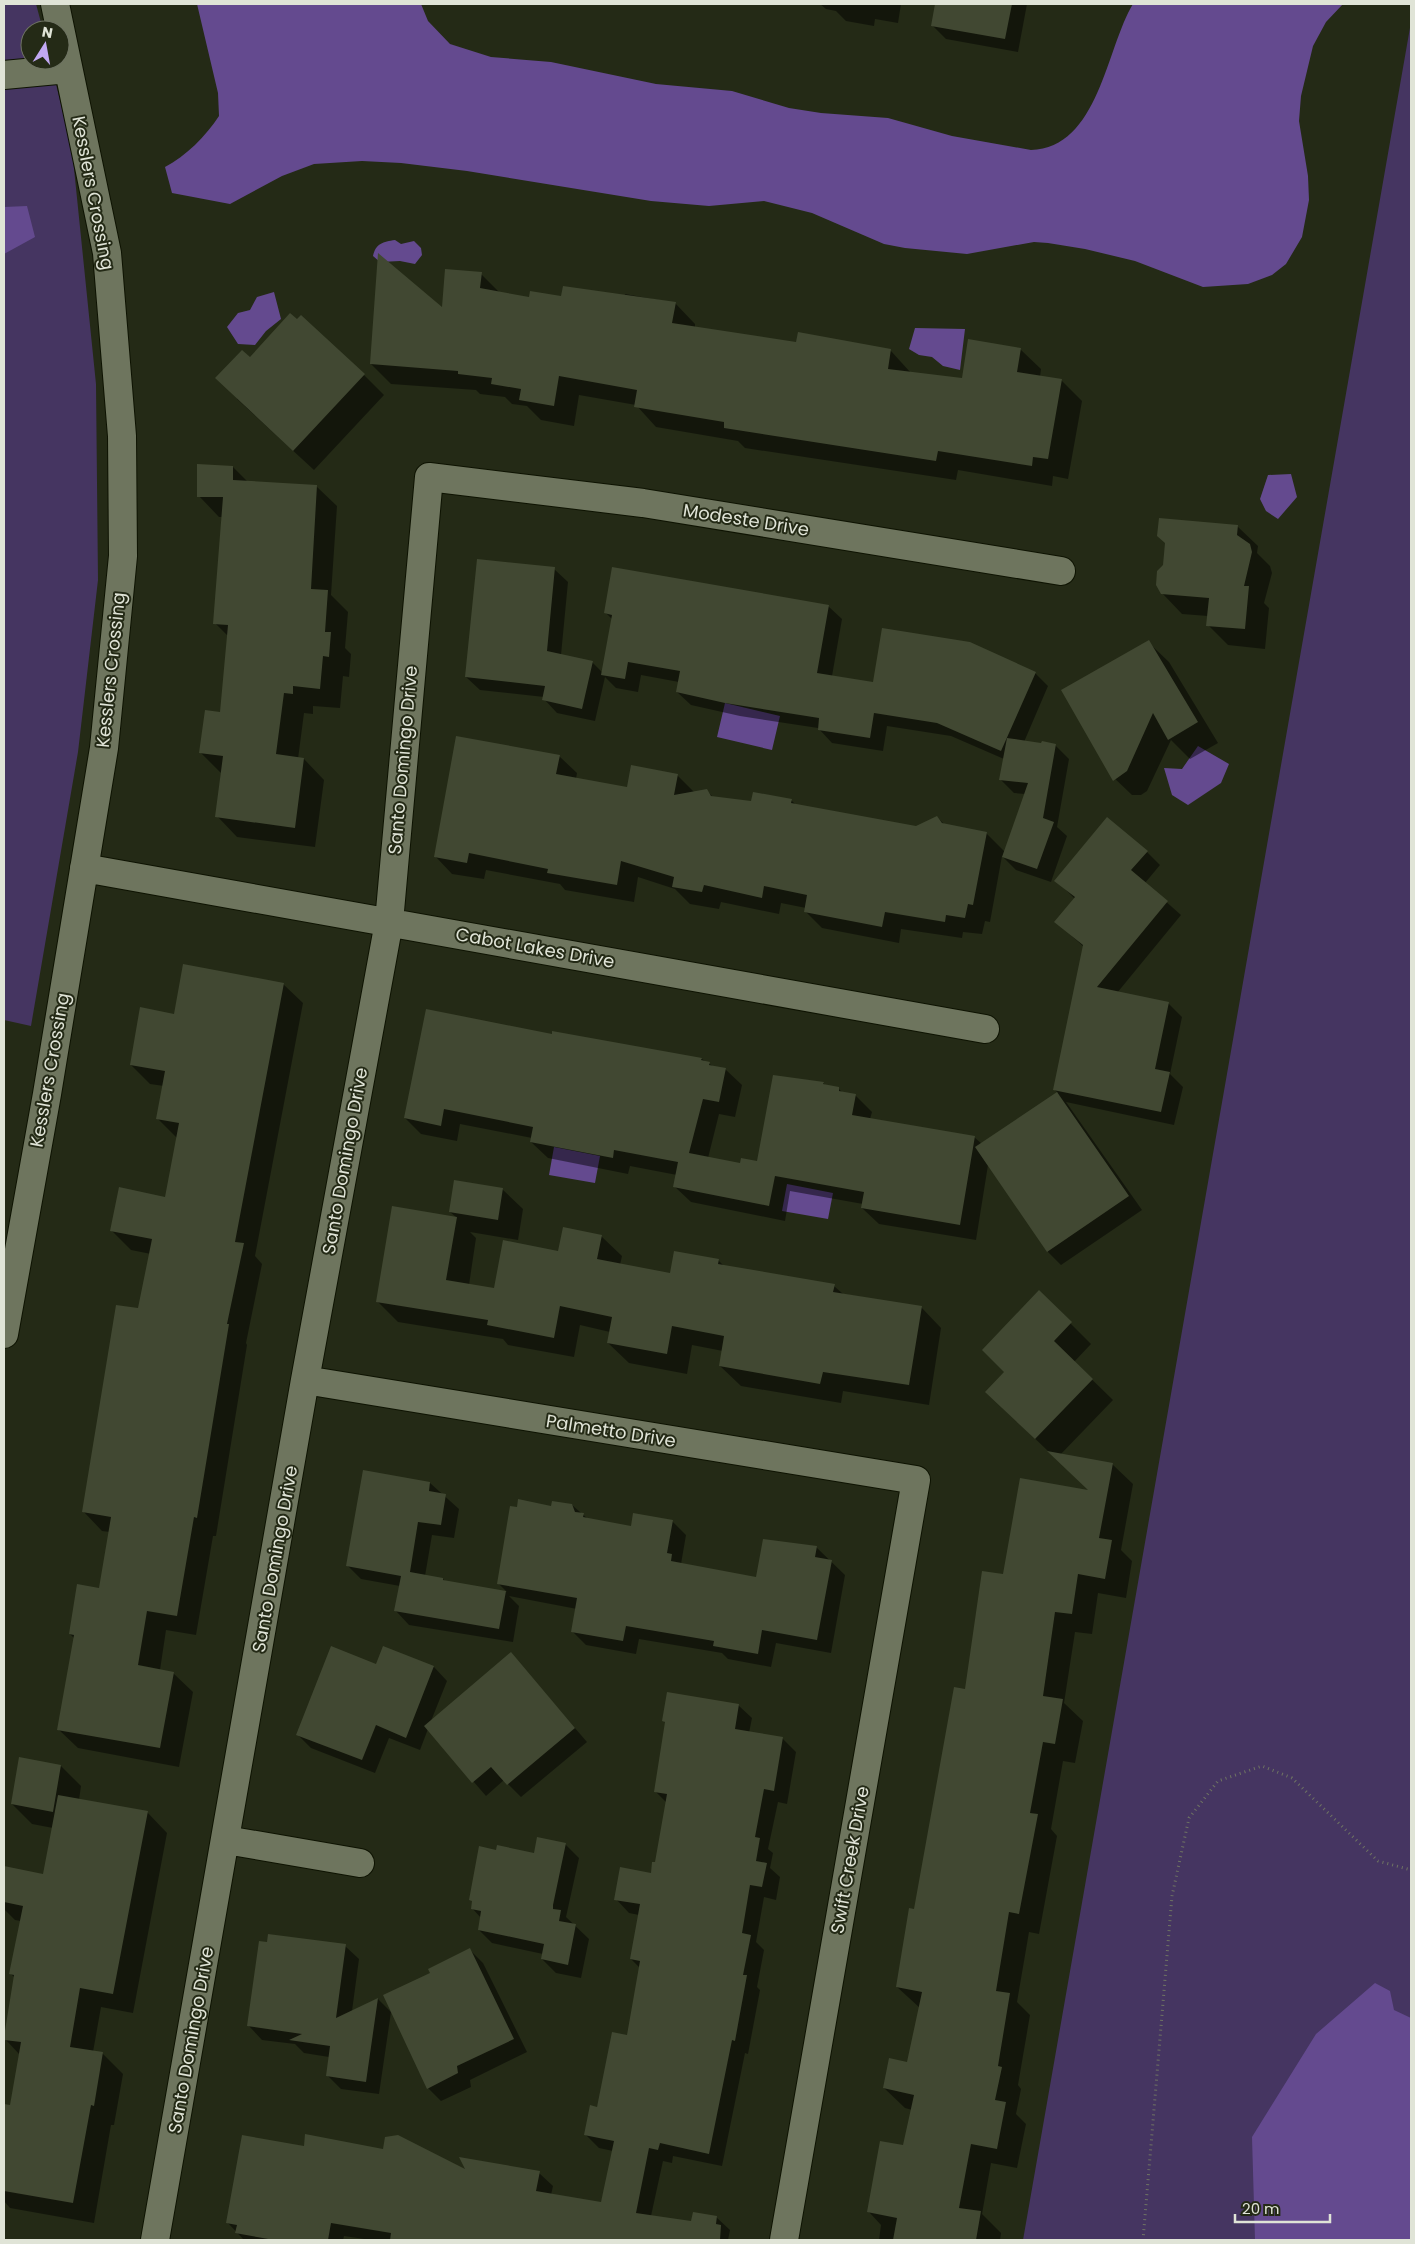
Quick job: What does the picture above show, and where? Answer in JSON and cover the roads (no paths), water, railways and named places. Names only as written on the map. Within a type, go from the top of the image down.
[{"type":"street","name":"Kesslers Crossing","points":[[56,4],[59,20]]},
{"type":"street","points":[[4,75],[57,70]]},
{"type":"street","name":"Kesslers Crossing","points":[[4,1334],[104,748],[123,556],[122,436],[107,253],[68,70]]},
{"type":"street","name":"Modeste Drive","points":[[429,476],[643,503],[1061,571]]},
{"type":"street","name":"Santo Domingo Drive","points":[[155,2240],[306,1380],[389,922],[429,476]]},
{"type":"street","name":"Cabot Lakes Drive","points":[[84,868],[985,1029]]},
{"type":"street","name":"Palmetto Drive","points":[[306,1380],[916,1480]]},
{"type":"street","name":"Swift Creek Drive","points":[[784,2240],[916,1480]]},
{"type":"street","points":[[226,1840],[360,1863]]}]
